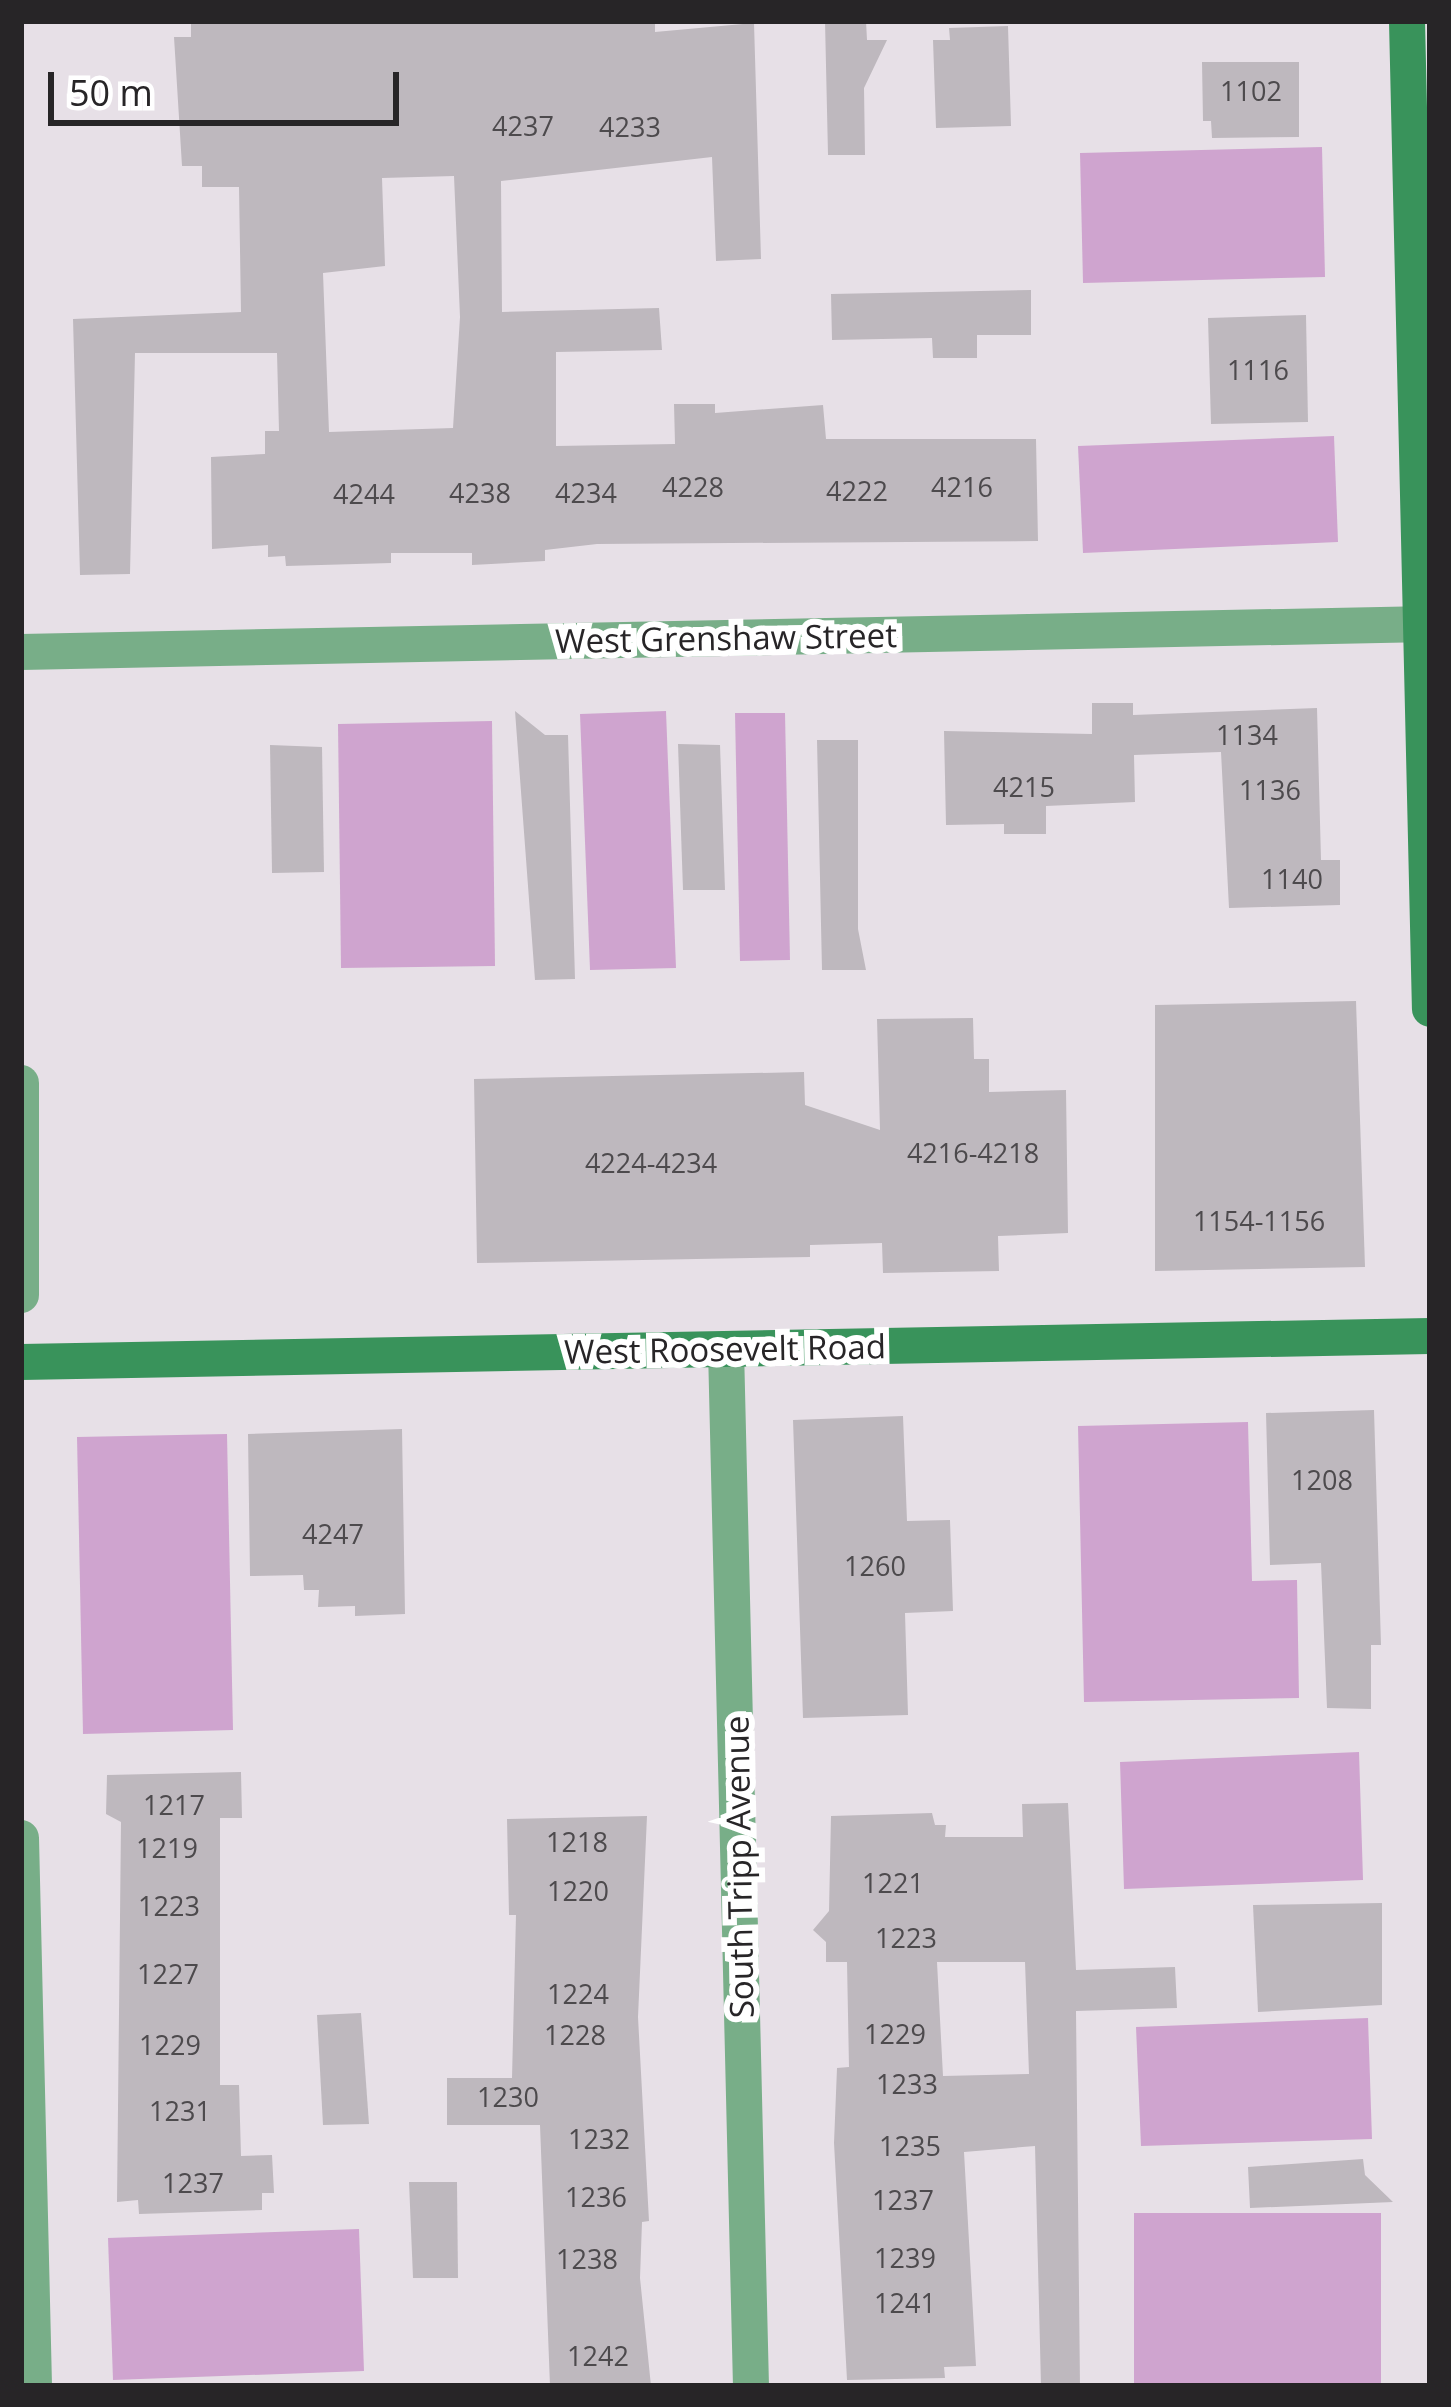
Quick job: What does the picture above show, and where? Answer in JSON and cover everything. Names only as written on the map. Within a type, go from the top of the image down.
[{"type":"main road","points":[[1407,21],[1426,624],[1430,1010]]},
{"type":"main road","name":"West Roosevelt Road","points":[[21,1362],[1430,1336]]},
{"type":"street","name":"West Grenshaw Street","points":[[21,652],[1426,624]]},
{"type":"street","points":[[21,1083],[21,1295]]},
{"type":"street","name":"South Tripp Avenue","points":[[726,1349],[751,2386]]},
{"type":"street","points":[[21,1838],[34,2386]]},
{"type":"shaded area","points":[[1322,147],[1325,277],[1083,283],[1080,153]]},
{"type":"shaded area","points":[[1334,436],[1338,542],[1083,553],[1078,446]]},
{"type":"shaded area","points":[[666,711],[676,968],[590,970],[580,714]]},
{"type":"shaded area","points":[[735,713],[785,713],[790,960],[740,961]]},
{"type":"shaded area","points":[[492,721],[495,966],[341,968],[338,724]]},
{"type":"shaded area","points":[[1248,1422],[1252,1581],[1297,1580],[1299,1698],[1084,1702],[1078,1426]]},
{"type":"shaded area","points":[[227,1434],[233,1730],[83,1734],[77,1437]]},
{"type":"shaded area","points":[[1359,1752],[1363,1880],[1124,1889],[1120,1762]]},
{"type":"shaded area","points":[[1368,2018],[1372,2139],[1141,2146],[1136,2027]]},
{"type":"shaded area","points":[[1134,2213],[1381,2213],[1381,2386],[1134,2386]]},
{"type":"shaded area","points":[[359,2229],[364,2371],[113,2380],[108,2238]]},
{"type":"building","points":[[191,21],[636,21],[655,23],[655,32],[754,23],[761,259],[716,261],[712,157],[501,181],[502,312],[659,308],[662,350],[556,352],[556,446],[675,444],[674,404],[715,404],[715,413],[823,405],[826,439],[1036,439],[1038,541],[597,544],[545,550],[545,561],[472,565],[472,553],[391,553],[391,563],[286,566],[285,556],[268,557],[268,545],[212,549],[211,457],[265,454],[265,431],[279,431],[277,353],[135,353],[130,574],[80,575],[73,319],[241,312],[239,187],[202,187],[202,166],[182,166],[174,37],[191,37]],"holes":[[[454,176],[460,317],[453,428],[329,432],[323,273],[385,266],[382,178]]]},
{"type":"building","points":[[825,21],[866,21],[867,40],[887,40],[864,88],[865,155],[828,155]]},
{"type":"building","points":[[1008,26],[1011,126],[936,128],[933,40],[950,40],[949,28]]},
{"type":"building","points":[[1202,62],[1299,62],[1299,137],[1212,138],[1211,121],[1203,121]]},
{"type":"building","points":[[1031,290],[1031,335],[977,335],[977,358],[933,358],[932,338],[832,340],[831,294]]},
{"type":"building","points":[[1306,315],[1308,422],[1211,424],[1208,318]]},
{"type":"building","points":[[1092,703],[1133,703],[1133,715],[1317,708],[1321,860],[1340,860],[1340,905],[1229,908],[1221,752],[1134,755],[1135,802],[1046,806],[1046,834],[1004,834],[1004,824],[946,825],[944,731],[1092,734]]},
{"type":"building","points":[[515,711],[545,735],[568,735],[575,979],[535,980]]},
{"type":"building","points":[[817,740],[858,740],[858,929],[866,970],[822,970]]},
{"type":"building","points":[[678,744],[720,745],[725,890],[683,890]]},
{"type":"building","points":[[270,745],[322,747],[324,872],[272,873]]},
{"type":"building","points":[[1356,1001],[1365,1267],[1155,1271],[1155,1005]]},
{"type":"building","points":[[973,1018],[974,1059],[989,1059],[989,1092],[1066,1090],[1068,1233],[998,1236],[999,1271],[883,1273],[882,1243],[810,1245],[810,1257],[477,1263],[474,1079],[804,1072],[805,1105],[880,1130],[877,1019]]},
{"type":"building","points":[[1374,1410],[1381,1645],[1371,1645],[1371,1709],[1327,1708],[1321,1563],[1270,1565],[1266,1413]]},
{"type":"building","points":[[903,1416],[907,1521],[950,1520],[953,1611],[905,1613],[908,1715],[803,1718],[793,1420]]},
{"type":"building","points":[[402,1429],[405,1614],[355,1616],[355,1606],[318,1607],[319,1590],[304,1590],[303,1575],[250,1576],[248,1434]]},
{"type":"building","points":[[241,1772],[242,1818],[220,1818],[220,2085],[239,2085],[241,2156],[272,2155],[274,2193],[262,2193],[262,2210],[139,2214],[138,2200],[117,2202],[121,1822],[106,1814],[107,1775]]},
{"type":"building","points":[[1068,1803],[1076,1970],[1175,1967],[1177,2008],[1076,2011],[1080,2386],[1041,2386],[1035,2146],[964,2152],[976,2366],[944,2367],[945,2378],[847,2380],[834,2143],[837,2068],[849,2067],[847,1962],[826,1962],[826,1942],[813,1930],[829,1911],[831,1816],[932,1813],[935,1825],[946,1825],[945,1837],[1023,1837],[1022,1804]],"holes":[[[937,1962],[1025,1962],[1029,2074],[943,2076]]]},
{"type":"building","points":[[647,1816],[638,2017],[649,2221],[642,2222],[640,2278],[651,2386],[550,2386],[540,2125],[447,2125],[447,2078],[512,2078],[516,1915],[509,1915],[507,1819]]},
{"type":"building","points":[[1382,1903],[1382,2005],[1258,2012],[1253,1905]]},
{"type":"building","points":[[361,2013],[369,2124],[323,2125],[317,2015]]},
{"type":"building","points":[[1363,2159],[1365,2175],[1393,2202],[1250,2208],[1248,2167]]},
{"type":"building","points":[[409,2182],[457,2182],[458,2278],[413,2278]]}]
